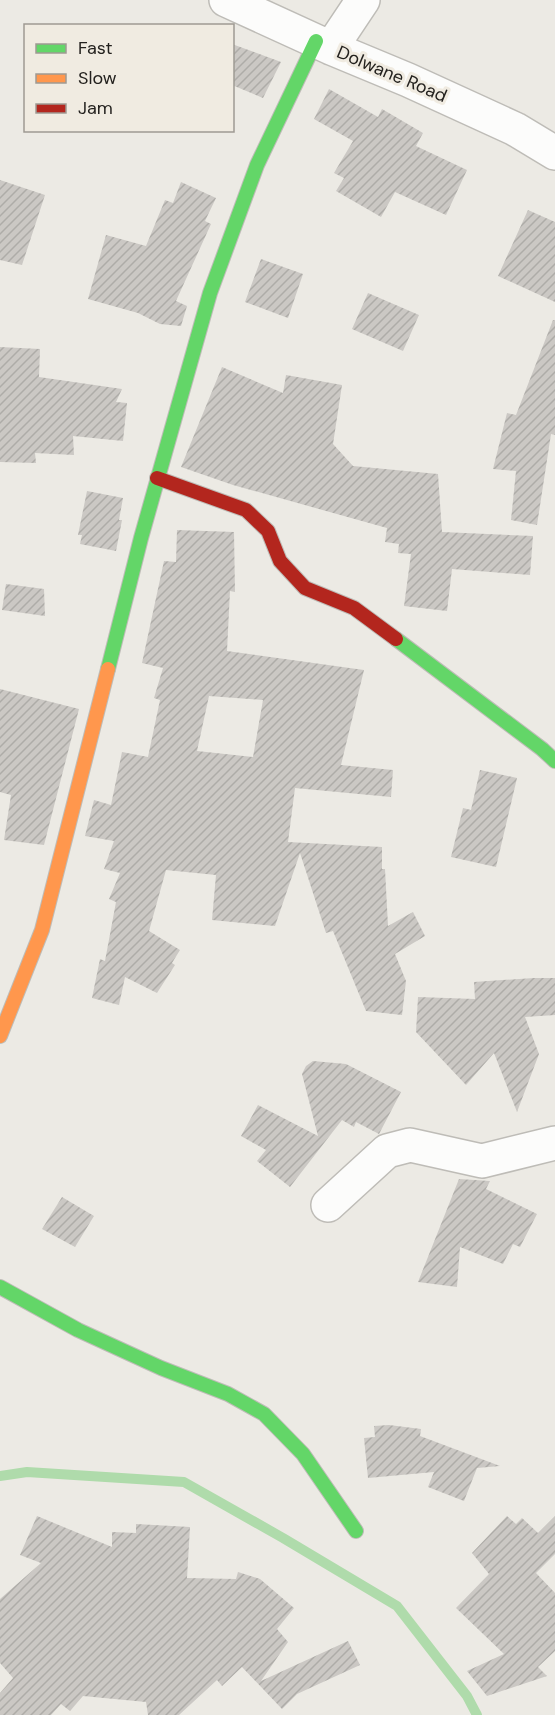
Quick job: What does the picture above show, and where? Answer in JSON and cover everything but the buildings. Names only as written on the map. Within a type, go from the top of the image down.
[{"type":"street","name":"Dolwane Road","points":[[226,0],[515,129],[555,153]]},
{"type":"street","points":[[0,1035],[42,930],[157,478],[210,293],[257,165],[324,44],[363,0]]},
{"type":"street","points":[[157,478],[246,510],[268,531],[280,561],[305,588],[354,608],[555,761]]},
{"type":"street","points":[[328,1205],[387,1151],[410,1145],[482,1161],[555,1143]]},
{"type":"street","points":[[0,1287],[78,1329],[160,1368],[228,1394],[264,1414],[303,1454],[356,1531]]},
{"type":"waterway","points":[[0,1476],[27,1472],[184,1482],[397,1606],[467,1696],[477,1715]]},
{"type":"traffic: fast","points":[[108,669],[141,538],[210,293],[257,165],[316,41]]},
{"type":"traffic: fast","points":[[396,639],[555,761]]},
{"type":"traffic: fast","points":[[0,1287],[78,1330],[161,1368],[228,1394],[264,1414],[303,1454],[356,1531]]},
{"type":"traffic: slow","points":[[0,1036],[42,930],[108,669]]},
{"type":"traffic: jam","points":[[157,478],[246,510],[268,531],[280,561],[305,588],[354,608],[396,639]]}]
